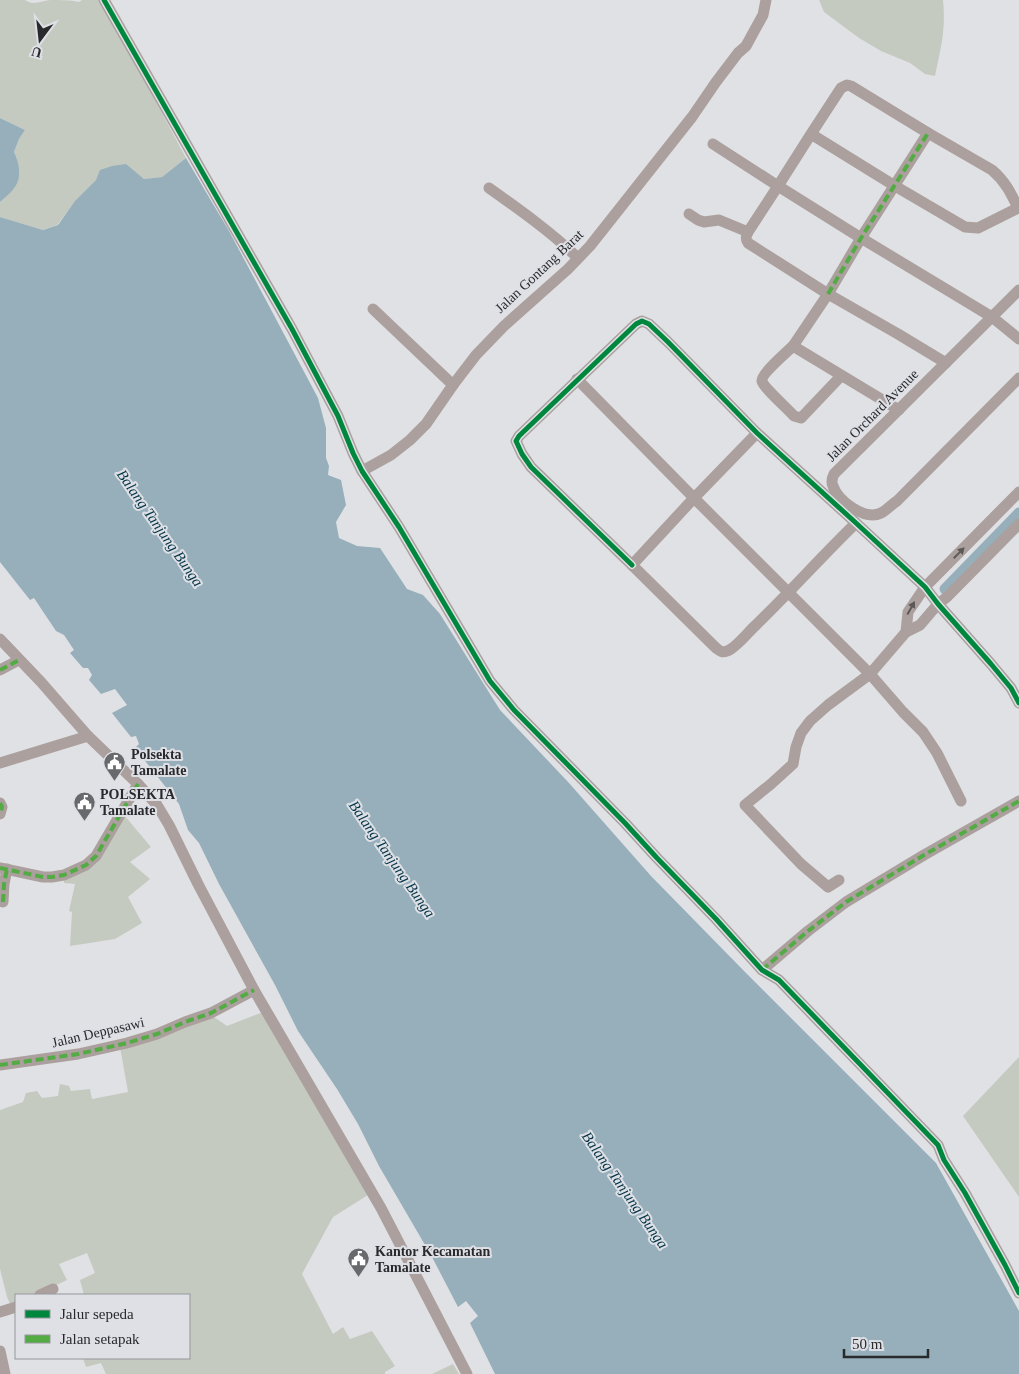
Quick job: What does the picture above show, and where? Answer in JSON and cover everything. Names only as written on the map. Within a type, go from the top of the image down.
[{"type":"street","points":[[104,0],[297,336],[338,416],[362,471],[399,527],[490,681],[514,710],[625,823],[762,970],[779,980],[938,1145],[944,1160],[965,1193],[1019,1293]]},
{"type":"street","name":"Jalan Gontang Barat","points":[[362,471],[391,455],[410,440],[432,416],[476,355],[504,326],[568,269],[610,222],[692,117],[738,53],[746,46],[763,15],[766,0]]},
{"type":"street","points":[[811,134],[894,186],[965,227],[978,228],[987,225],[1019,208],[1008,186],[992,170],[847,85],[840,88],[836,93],[746,237],[748,243],[828,294],[946,363]]},
{"type":"street","points":[[841,376],[800,418],[794,416],[762,382],[770,368],[793,346],[828,294],[861,238],[928,133]]},
{"type":"street","points":[[713,144],[861,238],[992,317],[1019,339]]},
{"type":"street","points":[[489,188],[539,224],[578,258]]},
{"type":"street","points":[[689,214],[704,222],[719,220],[748,232]]},
{"type":"street","name":"Jalan Orchard Avenue","points":[[1019,290],[834,474],[832,485],[836,493],[846,504],[854,509],[863,513],[881,513],[897,500],[1019,378]]},
{"type":"street","points":[[373,309],[453,385]]},
{"type":"street","points":[[856,522],[789,592],[728,651],[721,652],[531,467],[517,446],[516,441],[577,379],[636,324],[645,322],[668,342],[757,433],[856,522],[925,587],[1011,688],[1019,703]]},
{"type":"street","points":[[793,346],[899,410]]},
{"type":"street","points":[[577,379],[870,674],[923,732],[937,753],[961,801]]},
{"type":"street","points":[[632,566],[757,433]]},
{"type":"street","points":[[906,632],[908,612],[925,587],[1019,492]]},
{"type":"street","points":[[839,880],[828,887],[801,864],[745,804],[793,764],[801,733],[810,721],[870,674],[906,632],[920,625],[938,604],[948,597],[1019,524]]},
{"type":"street","points":[[0,639],[88,736],[138,784],[156,805],[169,825],[254,990],[382,1208],[466,1374]]},
{"type":"street","points":[[0,670],[19,660]]},
{"type":"street","points":[[0,763],[88,736]]},
{"type":"street","points":[[3,902],[3,869],[52,877],[64,875],[86,866],[96,856],[138,784]]},
{"type":"street","points":[[762,970],[846,902],[1019,801]]},
{"type":"street","points":[[0,803],[2,807],[0,814]]},
{"type":"street","name":"Jalan Deppasawi","points":[[0,1065],[78,1054],[127,1043],[157,1034],[211,1013],[254,990]]},
{"type":"street","points":[[42,1294],[53,1289]]},
{"type":"street","points":[[0,1312],[15,1307]]},
{"type":"street","points":[[0,1351],[5,1374]]},
{"type":"shaded area","points":[[0,0],[25,0],[34,3],[50,0],[79,2],[82,0],[103,0],[186,158],[162,177],[144,179],[126,165],[96,180],[57,225],[43,230],[0,217],[0,202],[15,187],[17,159],[14,152],[25,130],[0,118]]},
{"type":"shaded area","points":[[819,0],[943,0],[943,30],[935,76],[925,74],[910,63],[881,51],[859,38],[824,12]]},
{"type":"shaded area","points":[[124,815],[151,847],[130,862],[150,879],[128,897],[142,923],[115,939],[70,946],[72,912],[69,911],[75,884],[64,883],[64,876],[94,865]]},
{"type":"shaded area","points":[[263,1012],[368,1195],[333,1217],[302,1274],[333,1334],[343,1327],[350,1339],[372,1331],[395,1366],[385,1372],[385,1374],[106,1374],[101,1363],[86,1367],[83,1359],[190,1359],[190,1294],[84,1294],[80,1280],[95,1273],[87,1253],[59,1264],[67,1280],[37,1294],[15,1294],[15,1304],[11,1306],[0,1269],[0,1110],[23,1102],[26,1093],[37,1091],[42,1098],[58,1096],[60,1084],[69,1086],[71,1091],[90,1089],[92,1099],[128,1092],[120,1047],[214,1017],[227,1026]]},
{"type":"shaded area","points":[[1019,1057],[1019,1197],[963,1116]]},
{"type":"shaded area","points":[[453,1364],[459,1374],[432,1374]]},
{"type":"water","points":[[0,118],[25,130],[14,152],[19,170],[17,183],[12,191],[0,202]]},
{"type":"water","name":"Balang Tanjung Bunga","points":[[186,158],[228,229],[318,398],[326,428],[328,475],[341,480],[346,505],[336,522],[339,538],[357,546],[380,548],[407,589],[423,595],[440,614],[500,710],[569,783],[651,876],[936,1163],[1019,1311],[1019,1374],[495,1374],[470,1323],[478,1316],[466,1301],[458,1307],[432,1257],[379,1166],[358,1124],[298,1031],[199,843],[188,830],[179,804],[135,748],[139,744],[136,736],[131,737],[112,713],[127,705],[115,689],[101,694],[89,680],[92,675],[88,668],[83,668],[70,653],[74,650],[64,635],[56,631],[34,598],[30,600],[0,562],[0,217],[43,230],[58,225],[75,201],[96,180],[100,170],[126,164],[144,179],[162,177]]},
{"type":"waterway","points":[[945,589],[1019,513]]},
{"type":"marked path","points":[[828,294],[861,238],[928,133]]},
{"type":"marked path","points":[[0,670],[19,660]]},
{"type":"marked path","points":[[0,868],[43,877],[52,877],[64,875],[86,865],[96,856],[138,784]]},
{"type":"marked path","points":[[762,970],[846,902],[1019,801]]},
{"type":"marked path","points":[[0,803],[2,807],[0,814]]},
{"type":"marked path","points":[[3,902],[7,869]]},
{"type":"marked path","points":[[0,1065],[78,1054],[127,1043],[157,1034],[211,1013],[254,990]]},
{"type":"cycle path","points":[[104,0],[292,329],[338,416],[362,471],[399,527],[490,681],[514,710],[625,823],[762,970],[779,980],[938,1145],[944,1160],[965,1193],[1019,1293]]},
{"type":"cycle path","points":[[632,565],[531,467],[516,441],[636,324],[642,321],[649,324],[668,342],[757,433],[925,587],[1011,688],[1019,703]]},
{"type":"place","name":"Polsekta Tamalate","points":[[115,781]]},
{"type":"place","name":"POLSEKTA Tamalate","points":[[84,821]]},
{"type":"place","name":"Kantor Kecamatan Tamalate","points":[[359,1278]]}]
